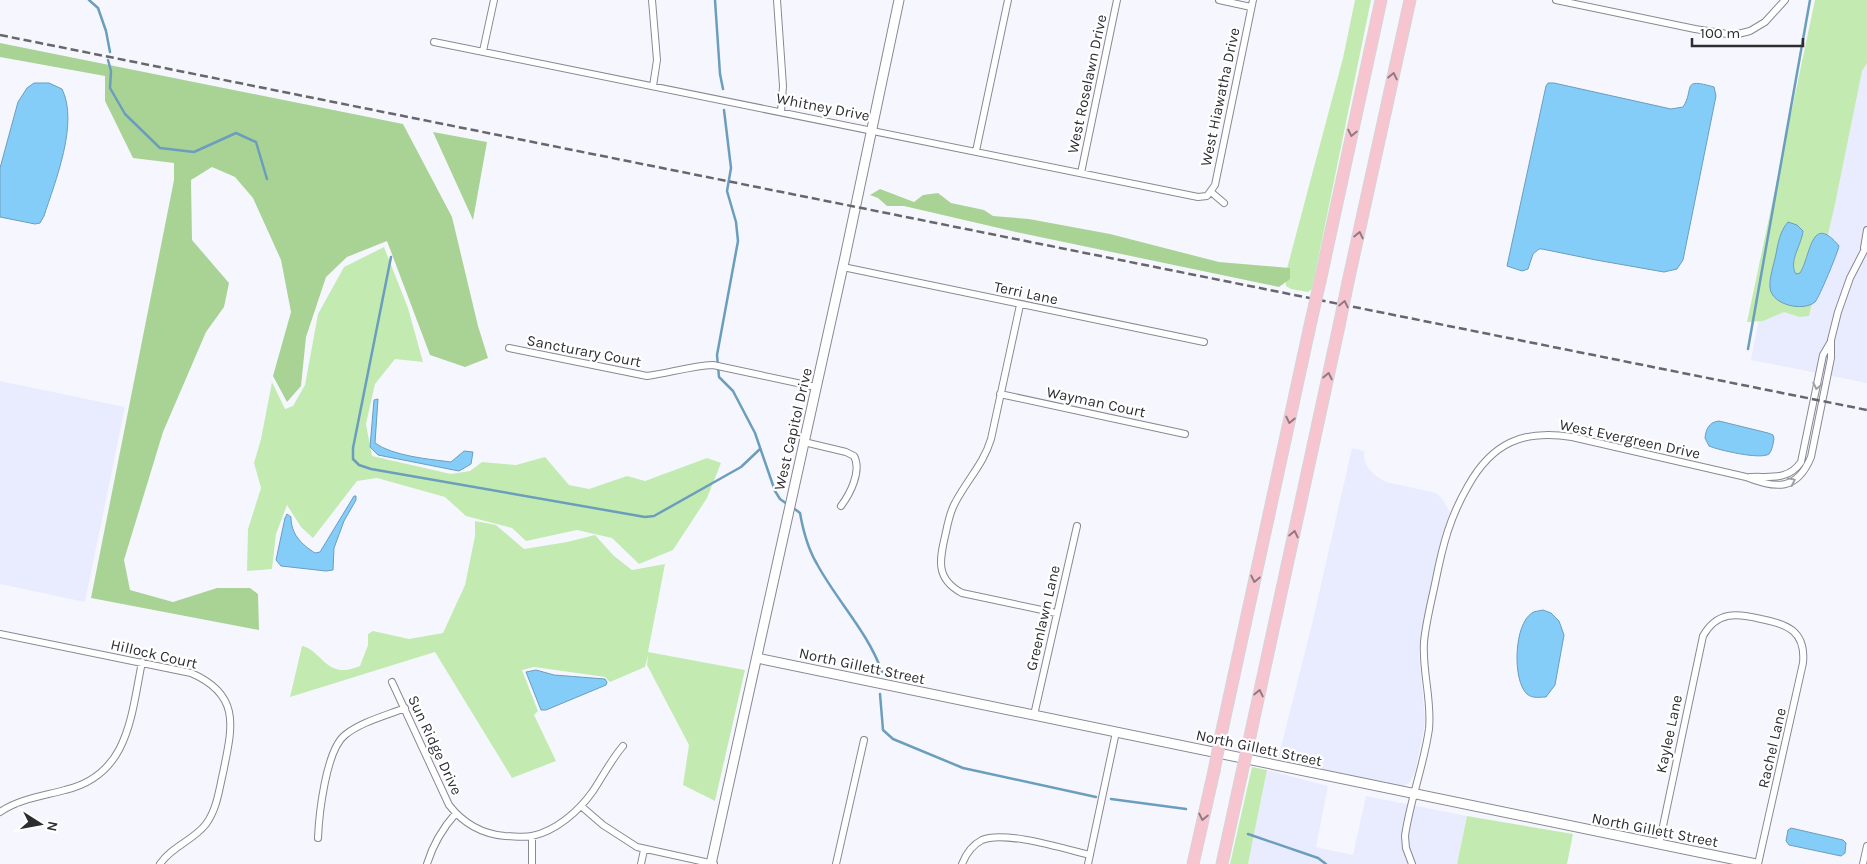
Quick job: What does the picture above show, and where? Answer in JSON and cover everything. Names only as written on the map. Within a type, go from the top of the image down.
[{"type":"highway","points":[[1193,864],[1381,0]]},
{"type":"highway","points":[[1222,864],[1410,0]]},
{"type":"street","points":[[483,51],[494,0]]},
{"type":"street","points":[[652,0],[656,60],[653,86]]},
{"type":"street","points":[[777,0],[783,86],[781,112]]},
{"type":"street","name":"West Capitol Drive","points":[[712,864],[899,0]]},
{"type":"street","points":[[976,151],[1008,0]]},
{"type":"street","name":"West Roselawn Drive","points":[[1081,173],[1117,0]]},
{"type":"street","points":[[1218,0],[1252,3]]},
{"type":"street","points":[[1556,0],[1695,29],[1734,34],[1750,31],[1765,22],[1784,0]]},
{"type":"street","name":"West Hiawatha Drive","points":[[1209,194],[1216,180],[1252,3]]},
{"type":"street","name":"Whitney Drive","points":[[434,42],[976,151],[1193,197],[1209,194]]},
{"type":"street","points":[[1209,194],[1224,203]]},
{"type":"street","name":"West Evergreen Drive","points":[[1412,864],[1406,848],[1405,836],[1429,727],[1424,642],[1449,524],[1479,467],[1498,449],[1518,438],[1552,434],[1746,477],[1764,484],[1776,486],[1790,483],[1804,472],[1813,448],[1831,358],[1831,340],[1838,312],[1865,247],[1867,230]]},
{"type":"street","name":"Terri Lane","points":[[842,267],[1204,342]]},
{"type":"street","points":[[1020,305],[988,448],[978,469],[958,498],[950,516],[941,554],[942,572],[950,584],[962,593],[1056,613]]},
{"type":"street","name":"Sancturary Court","points":[[509,348],[646,376],[713,365],[816,386]]},
{"type":"street","name":"Wayman Court","points":[[1000,394],[1185,434]]},
{"type":"street","points":[[804,442],[846,452],[854,456],[856,467],[850,493],[841,506]]},
{"type":"street","name":"Greenlawn Lane","points":[[1034,715],[1077,526]]},
{"type":"street","name":"Kaylee Lane","points":[[1659,845],[1700,648],[1707,630],[1722,618],[1739,614],[1784,625],[1798,637]]},
{"type":"street","name":"Hillock Court","points":[[0,634],[191,673],[209,682],[225,700],[232,726],[217,801],[210,817],[197,834],[168,855],[160,864]]},
{"type":"street","name":"Rachel Lane","points":[[1757,864],[1803,663],[1804,652],[1798,637]]},
{"type":"street","name":"North Gillett Street","points":[[757,658],[1757,864]]},
{"type":"street","points":[[0,812],[21,801],[76,788],[90,782],[104,771],[126,738],[142,662]]},
{"type":"street","name":"Sun Ridge Drive","points":[[392,682],[442,792],[456,813],[468,823],[486,832],[521,837],[532,836],[562,823],[581,806],[593,791],[612,759],[623,746]]},
{"type":"street","points":[[318,838],[319,814],[332,757],[338,741],[356,728],[404,708]]},
{"type":"street","points":[[1088,864],[1116,732]]},
{"type":"street","points":[[836,864],[864,740]]},
{"type":"street","points":[[581,806],[618,836],[644,850],[712,864]]},
{"type":"street","points":[[427,864],[442,828],[456,813]]},
{"type":"street","points":[[532,836],[532,864]]},
{"type":"street","points":[[962,864],[966,855],[976,844],[995,837],[1016,839],[1090,855]]},
{"type":"street","points":[[1863,864],[1867,846]]},
{"type":"street","points":[[641,864],[644,850]]},
{"type":"shaded area","points":[[1819,0],[1867,0],[1867,383],[1751,360]]},
{"type":"shaded area","points":[[0,381],[125,407],[85,602],[0,584]]},
{"type":"shaded area","points":[[1352,448],[1364,451],[1364,459],[1368,468],[1376,476],[1386,482],[1436,493],[1450,512],[1441,541],[1421,633],[1419,654],[1425,719],[1424,728],[1415,772],[1410,782],[1404,786],[1397,787],[1278,759],[1312,624]]},
{"type":"shaded area","points":[[1267,770],[1328,786],[1316,847],[1353,855],[1366,796],[1467,816],[1457,864],[1248,864]]},
{"type":"green space","points":[[1355,0],[1371,0],[1312,289],[1308,292],[1291,289],[1286,286],[1285,276],[1343,58]]},
{"type":"green space","points":[[1815,0],[1867,0],[1867,63],[1862,71],[1835,204],[1809,316],[1800,317],[1784,312],[1763,321],[1747,322]]},
{"type":"green space","points":[[0,43],[403,124],[452,217],[478,326],[488,358],[465,367],[430,355],[387,241],[347,257],[326,277],[306,337],[301,386],[287,402],[273,376],[291,312],[281,260],[253,198],[235,177],[212,167],[191,180],[192,240],[229,283],[224,307],[206,332],[163,432],[124,560],[130,590],[173,602],[217,588],[250,588],[258,594],[259,630],[91,598],[174,180],[174,163],[133,158],[105,101],[105,76],[0,57]]},
{"type":"green space","points":[[433,132],[487,142],[473,220]]},
{"type":"green space","points":[[880,189],[914,202],[923,195],[938,193],[951,203],[984,210],[993,216],[1029,219],[1110,234],[1219,262],[1290,268],[1290,279],[1279,287],[1016,232],[904,206],[887,206],[878,198],[870,195]]},
{"type":"green space","points":[[384,247],[408,308],[423,362],[395,359],[375,384],[366,424],[372,456],[451,474],[470,471],[482,462],[516,465],[545,457],[569,485],[589,489],[627,476],[645,481],[707,458],[721,463],[707,498],[673,550],[639,564],[612,538],[577,530],[526,541],[512,528],[466,516],[445,497],[377,478],[357,481],[313,538],[301,527],[287,505],[276,534],[272,569],[247,571],[248,529],[261,488],[254,463],[261,439],[272,382],[285,409],[293,406],[305,385],[318,314],[344,267]]},
{"type":"green space","points":[[475,521],[496,525],[524,549],[595,535],[614,556],[632,570],[665,564],[648,652],[745,670],[715,801],[683,785],[689,745],[647,665],[648,655],[645,667],[610,682],[605,677],[534,667],[522,670],[538,711],[534,715],[556,761],[512,778],[435,652],[290,697],[302,646],[313,651],[332,667],[346,670],[360,666],[368,645],[368,634],[373,631],[409,639],[443,633],[465,585],[475,536]]},
{"type":"green space","points":[[1252,767],[1267,770],[1248,864],[1230,864]]},
{"type":"green space","points":[[1467,816],[1573,834],[1567,864],[1457,864]]},
{"type":"water","points":[[34,83],[49,83],[62,89],[67,103],[68,118],[64,152],[54,187],[44,216],[40,223],[35,224],[0,217],[0,168],[18,102],[27,88]]},
{"type":"water","points":[[1548,83],[1671,109],[1683,107],[1692,84],[1696,83],[1714,87],[1716,96],[1683,260],[1677,269],[1664,272],[1542,249],[1533,254],[1528,269],[1522,271],[1507,266]]},
{"type":"water","points":[[1788,222],[1797,225],[1803,231],[1794,259],[1796,274],[1800,273],[1813,240],[1817,235],[1823,233],[1839,246],[1817,299],[1810,305],[1796,306],[1782,303],[1772,294],[1770,288],[1779,241],[1783,229]]},
{"type":"water","points":[[378,399],[375,443],[401,454],[451,462],[464,451],[473,452],[471,464],[459,471],[378,455],[370,447],[374,400]]},
{"type":"water","points":[[1719,421],[1773,435],[1774,439],[1770,453],[1764,456],[1749,455],[1709,446],[1705,438],[1707,429],[1710,424]]},
{"type":"water","points":[[354,496],[356,496],[356,500],[344,521],[334,548],[333,570],[326,571],[281,566],[276,560],[287,514],[291,517],[293,529],[301,542],[315,553],[320,552]]},
{"type":"water","points":[[1543,610],[1551,613],[1559,621],[1564,635],[1555,685],[1546,697],[1532,697],[1522,687],[1517,665],[1517,652],[1526,619],[1533,612]]},
{"type":"water","points":[[536,670],[554,675],[605,679],[607,682],[606,685],[546,710],[541,710],[526,672]]},
{"type":"water","points":[[1791,828],[1843,840],[1846,843],[1845,853],[1841,856],[1789,845],[1786,841],[1788,830]]},
{"type":"waterway","points":[[89,0],[98,8],[106,31],[110,52]]},
{"type":"waterway","points":[[715,0],[720,74],[723,89]]},
{"type":"waterway","points":[[1748,349],[1810,0]]},
{"type":"waterway","points":[[108,60],[111,71],[110,88],[125,114],[160,148],[194,152],[236,133],[256,142],[267,179]]},
{"type":"waterway","points":[[724,110],[731,168],[727,191],[736,222],[738,241],[717,355],[719,377],[733,391],[755,433],[775,491],[780,499],[787,504]]},
{"type":"waterway","points":[[391,257],[353,448],[353,459],[359,465],[371,469],[645,517],[654,516],[741,467],[760,449]]},
{"type":"waterway","points":[[792,507],[800,513],[806,539],[814,558],[825,578],[869,643],[882,672]]},
{"type":"waterway","points":[[880,694],[883,730],[893,739],[963,768],[1096,797]]},
{"type":"waterway","points":[[1111,799],[1186,809]]},
{"type":"waterway","points":[[1248,834],[1318,858],[1326,864]]},
{"type":"railway","points":[[0,35],[1867,410]]}]
